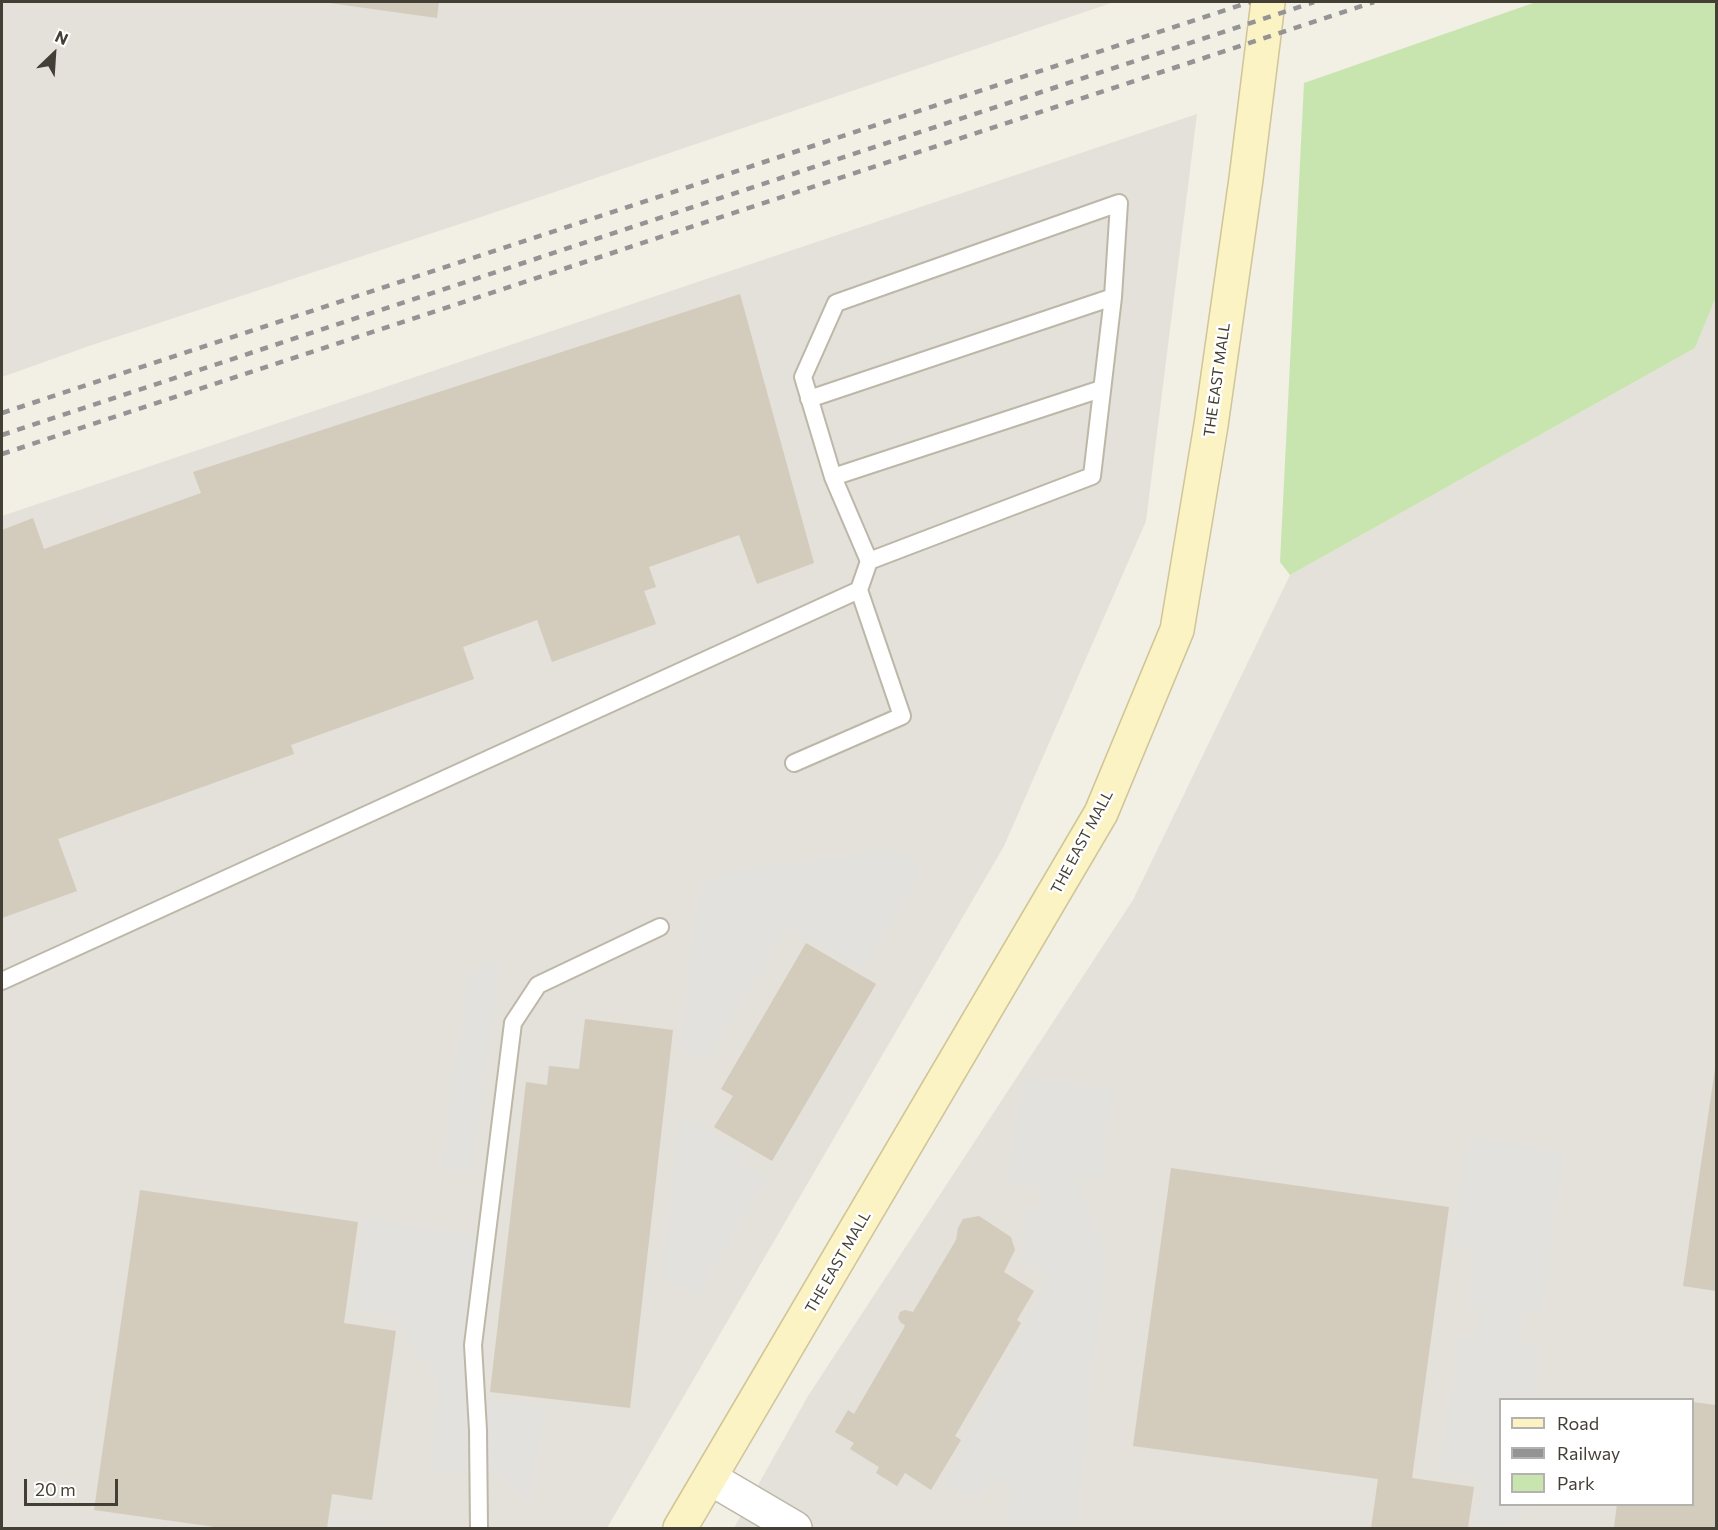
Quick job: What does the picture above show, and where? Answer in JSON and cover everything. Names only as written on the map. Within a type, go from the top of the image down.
[{"type":"main road","name":"THE EAST MALL","points":[[680,1528],[1101,813],[1177,630],[1246,179],[1268,2]]},
{"type":"street","points":[[710,1478],[795,1528]]},
{"type":"lane","points":[[794,763],[902,716],[859,590],[869,561],[833,477],[803,377],[836,303],[1119,204],[1113,297],[1092,476],[869,561]]},
{"type":"lane","points":[[810,399],[1113,297]]},
{"type":"lane","points":[[833,477],[1101,389]]},
{"type":"lane","points":[[2,981],[859,590]]},
{"type":"lane","points":[[479,1528],[478,1430],[473,1346],[513,1023],[538,985],[660,927]]},
{"type":"shaded area","points":[[2,2],[1114,2],[2,377]]},
{"type":"shaded area","points":[[1197,114],[1146,521],[1004,846],[607,1528],[2,1528],[2,516]]},
{"type":"shaded area","points":[[1716,297],[1716,1528],[734,1528],[808,1396],[1133,900],[1290,575],[1695,348]]},
{"type":"shaded area","points":[[892,850],[923,867],[863,970],[787,928],[707,1059],[678,1048],[700,885],[726,872]]},
{"type":"shaded area","points":[[502,957],[470,1175],[440,1170],[468,974]]},
{"type":"shaded area","points":[[1023,1078],[1113,1088],[1101,1178],[1074,1173],[1105,1252],[1076,1528],[1008,1528],[1013,1483],[990,1479],[979,1498],[944,1484],[1050,1275],[1022,1264],[1024,1211],[1043,1211],[1038,1187],[1008,1183]]},
{"type":"shaded area","points":[[680,1115],[746,1152],[738,1164],[767,1180],[696,1295],[661,1276]]},
{"type":"shaded area","points":[[1468,1138],[1563,1151],[1542,1312],[1525,1310],[1521,1343],[1542,1346],[1535,1398],[1499,1398],[1499,1506],[1522,1506],[1518,1528],[1475,1528],[1482,1478],[1440,1472],[1458,1337],[1477,1339],[1482,1308],[1467,1306],[1474,1251],[1453,1248]]},
{"type":"shaded area","points":[[364,1219],[493,1237],[475,1398],[544,1407],[529,1506],[502,1476],[473,1470],[430,1475],[440,1388],[396,1317],[353,1309]]},
{"type":"shaded area","points":[[331,1514],[387,1520],[387,1528],[329,1528]]},
{"type":"green space","points":[[1536,2],[1716,2],[1716,297],[1695,348],[1290,575],[1280,562],[1304,83]]},
{"type":"building","points":[[322,2],[439,2],[437,18]]},
{"type":"building","points":[[740,294],[814,563],[757,584],[739,535],[649,567],[656,587],[644,591],[656,624],[552,662],[537,620],[463,647],[474,679],[291,745],[294,754],[58,839],[77,891],[2,918],[2,530],[33,518],[44,549],[201,493],[193,472]]},
{"type":"building","points":[[806,943],[876,984],[772,1161],[714,1127],[733,1096],[721,1089]]},
{"type":"building","points":[[585,1019],[673,1030],[630,1408],[490,1392],[526,1082],[547,1085],[549,1066],[579,1069]]},
{"type":"building","points":[[1716,1069],[1716,1291],[1683,1286]]},
{"type":"building","points":[[1171,1168],[1449,1207],[1412,1478],[1474,1487],[1468,1528],[1371,1528],[1378,1479],[1133,1446]]},
{"type":"building","points":[[140,1190],[358,1222],[344,1323],[396,1331],[372,1500],[332,1494],[327,1528],[222,1528],[94,1510]]},
{"type":"building","points":[[979,1216],[1011,1237],[1015,1250],[1004,1272],[1034,1291],[1017,1320],[1021,1323],[955,1436],[961,1440],[931,1490],[905,1473],[897,1486],[876,1473],[879,1467],[850,1449],[854,1443],[835,1432],[848,1410],[854,1414],[904,1328],[905,1325],[898,1318],[900,1312],[905,1310],[913,1312],[956,1240],[958,1228],[963,1219]]},
{"type":"building","points":[[1694,1402],[1716,1405],[1716,1528],[1614,1528],[1617,1506],[1694,1506]]},
{"type":"railway","points":[[2,413],[1250,2]]},
{"type":"railway","points":[[2,435],[1314,2]]},
{"type":"railway","points":[[2,454],[1374,2]]}]
